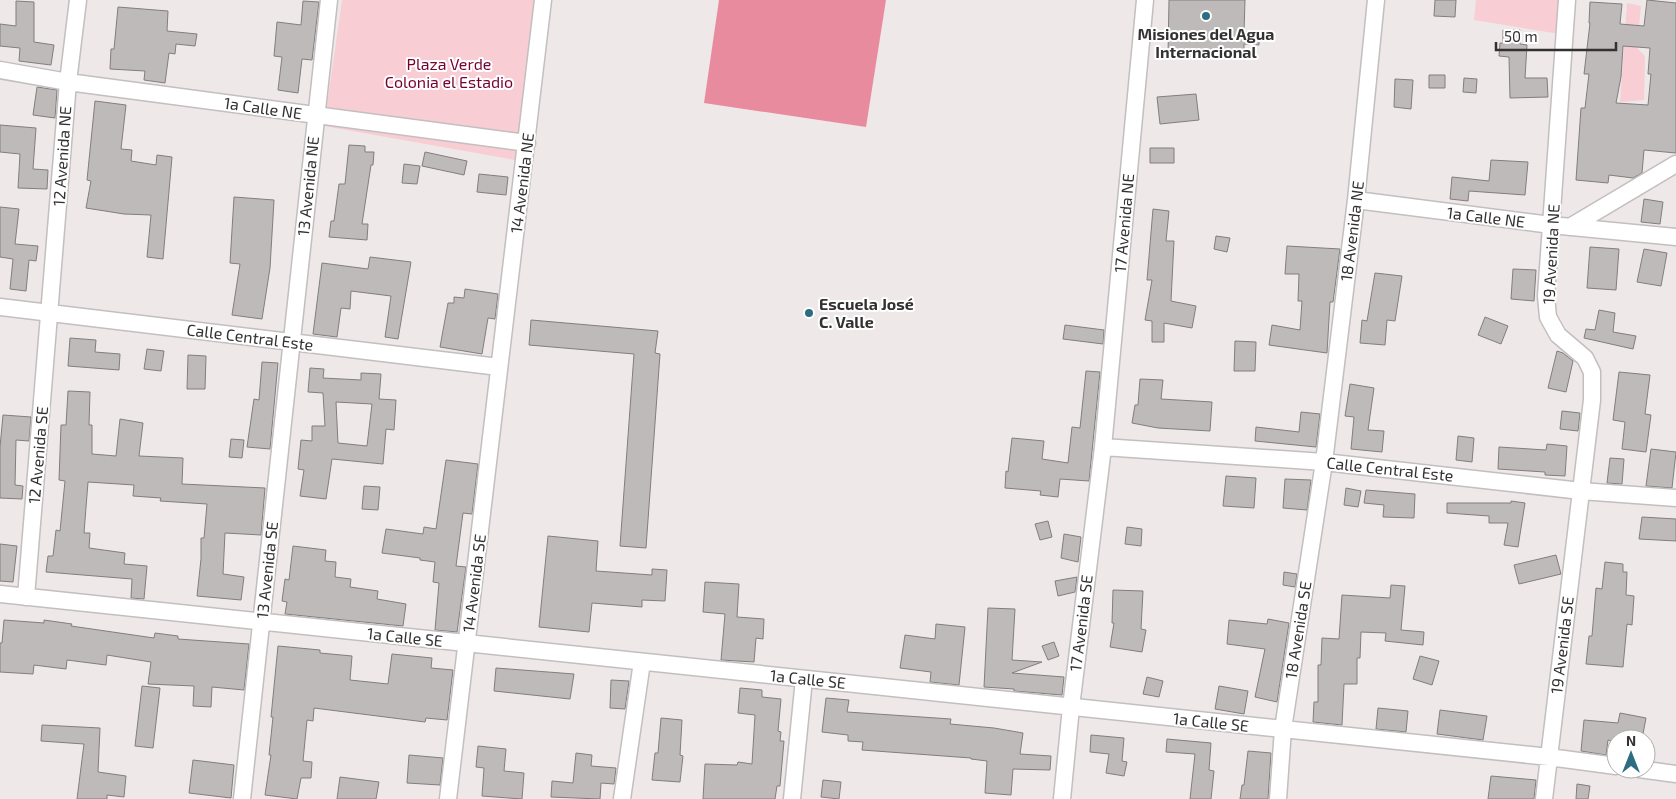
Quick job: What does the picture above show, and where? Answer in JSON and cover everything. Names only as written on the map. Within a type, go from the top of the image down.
[{"type":"street","name":"12 Avenida NE","points":[[50,313],[68,82],[78,0]]},
{"type":"street","name":"13 Avenida NE","points":[[291,342],[329,0]]},
{"type":"street","name":"14 Avenida NE","points":[[499,367],[543,0]]},
{"type":"street","name":"17 Avenida NE","points":[[1103,447],[1145,0]]},
{"type":"street","name":"18 Avenida NE","points":[[1324,462],[1356,200],[1376,0]]},
{"type":"street","name":"19 Avenida NE","points":[[1567,0],[1546,296],[1548,316],[1558,335],[1585,358],[1592,372],[1592,400],[1580,491]]},
{"type":"street","name":"1a Calle NE","points":[[0,70],[68,82],[527,143]]},
{"type":"street","points":[[1570,227],[1676,164]]},
{"type":"street","name":"1a Calle NE","points":[[1356,200],[1552,225],[1676,237]]},
{"type":"street","name":"Calle Central Este","points":[[0,307],[499,367]]},
{"type":"street","name":"12 Avenida SE","points":[[26,597],[50,313]]},
{"type":"street","name":"13 Avenida SE","points":[[242,799],[291,342]]},
{"type":"street","name":"14 Avenida SE","points":[[448,799],[499,367]]},
{"type":"street","name":"Calle Central Este","points":[[1103,447],[1324,462],[1580,491],[1676,498]]},
{"type":"street","name":"17 Avenida SE","points":[[1062,799],[1071,707],[1103,447]]},
{"type":"street","name":"18 Avenida SE","points":[[1278,799],[1283,729],[1324,462]]},
{"type":"street","name":"19 Avenida SE","points":[[1544,799],[1580,491]]},
{"type":"street","name":"1a Calle SE","points":[[0,594],[1606,765]]},
{"type":"street","points":[[622,799],[642,662]]},
{"type":"street","points":[[792,799],[804,679]]},
{"type":"street","points":[[1656,771],[1676,774]]},
{"type":"green space","name":"Plaza Verde Colonia el Estadio","points":[[342,0],[534,0],[515,160],[324,126]]},
{"type":"green space","points":[[1476,0],[1561,0],[1560,34],[1474,20]]},
{"type":"green space","points":[[1627,3],[1641,6],[1637,48],[1645,56],[1644,100],[1620,102]]},
{"type":"shaded area","points":[[719,0],[886,0],[866,127],[704,103]]},
{"type":"building","name":"Misiones del Agua Internacional","points":[[1169,0],[1245,0],[1244,32],[1259,32],[1259,45],[1244,44],[1244,57],[1168,56]]},
{"type":"building","points":[[1435,0],[1456,0],[1455,17],[1434,16]]},
{"type":"building","points":[[1647,0],[1676,3],[1676,153],[1644,150],[1642,173],[1633,178],[1609,175],[1608,183],[1576,180],[1581,108],[1585,108],[1589,74],[1584,74],[1590,23],[1590,2],[1622,4],[1620,24],[1644,26]],"holes":[[[1623,46],[1650,48],[1648,74],[1651,74],[1648,105],[1616,103],[1621,77]]]},
{"type":"building","points":[[16,1],[34,2],[34,42],[54,45],[51,65],[19,61],[20,48],[0,46],[0,24],[16,26]]},
{"type":"building","points":[[303,1],[319,2],[312,60],[302,59],[298,93],[278,90],[282,57],[274,56],[277,22],[301,25]]},
{"type":"building","points":[[118,7],[168,11],[167,31],[197,34],[195,46],[176,44],[175,54],[169,53],[165,83],[144,80],[145,71],[110,69],[111,49],[114,49]]},
{"type":"building","points":[[1503,30],[1520,30],[1520,44],[1527,45],[1525,78],[1547,78],[1548,97],[1510,98],[1509,57],[1499,56],[1500,43],[1503,43]]},
{"type":"building","points":[[1429,75],[1445,75],[1445,88],[1429,88]]},
{"type":"building","points":[[1464,78],[1477,79],[1476,93],[1463,92]]},
{"type":"building","points":[[1395,79],[1413,80],[1411,109],[1394,107]]},
{"type":"building","points":[[37,87],[57,90],[55,118],[33,115]]},
{"type":"building","points":[[1196,94],[1199,120],[1160,124],[1157,97]]},
{"type":"building","points":[[95,101],[126,105],[121,149],[132,150],[131,161],[156,165],[157,155],[172,157],[163,259],[147,257],[151,215],[124,214],[86,208],[91,181],[87,180]]},
{"type":"building","points":[[0,125],[36,128],[33,169],[48,170],[47,189],[18,188],[20,154],[0,152]]},
{"type":"building","points":[[349,145],[365,146],[365,152],[374,152],[362,224],[368,224],[367,240],[329,237],[331,221],[334,221],[339,184],[345,184]]},
{"type":"building","points":[[1150,148],[1174,148],[1174,163],[1150,163]]},
{"type":"building","points":[[425,152],[467,161],[464,175],[422,166]]},
{"type":"building","points":[[1491,160],[1528,162],[1525,195],[1469,191],[1468,201],[1450,199],[1452,177],[1489,181]]},
{"type":"building","points":[[404,164],[420,166],[417,184],[402,183]]},
{"type":"building","points":[[479,174],[508,177],[506,195],[477,192]]},
{"type":"building","points":[[234,197],[274,200],[270,268],[262,319],[232,315],[240,264],[230,263]]},
{"type":"building","points":[[1644,199],[1663,202],[1660,224],[1641,222]]},
{"type":"building","points":[[0,207],[19,209],[15,244],[38,246],[36,261],[29,260],[26,291],[10,289],[13,259],[0,257]]},
{"type":"building","points":[[1153,209],[1169,211],[1166,241],[1174,241],[1171,301],[1196,306],[1192,328],[1164,323],[1164,342],[1152,342],[1152,321],[1145,320],[1152,280],[1147,280]]},
{"type":"building","points":[[1216,236],[1230,238],[1227,252],[1214,249]]},
{"type":"building","points":[[1287,246],[1340,249],[1333,302],[1330,302],[1327,353],[1269,345],[1272,325],[1300,330],[1302,301],[1298,301],[1299,274],[1285,274]]},
{"type":"building","points":[[1590,247],[1619,249],[1616,290],[1587,288]]},
{"type":"building","points":[[1644,249],[1667,253],[1661,286],[1637,282]]},
{"type":"building","points":[[370,257],[411,262],[398,339],[385,337],[391,296],[351,291],[350,309],[341,308],[337,337],[313,334],[322,263],[368,269]]},
{"type":"building","points":[[1513,269],[1536,270],[1534,301],[1511,299]]},
{"type":"building","points":[[1375,273],[1402,276],[1395,321],[1387,320],[1385,345],[1360,343],[1362,320],[1367,321]]},
{"type":"building","points":[[465,289],[498,294],[495,319],[488,318],[482,354],[440,347],[448,303],[454,303],[454,297],[464,298]]},
{"type":"building","points":[[1599,310],[1615,313],[1613,332],[1636,336],[1633,349],[1584,338],[1586,329],[1595,330]]},
{"type":"building","points":[[1485,317],[1508,326],[1501,344],[1478,335]]},
{"type":"building","points":[[531,320],[658,331],[655,353],[660,354],[646,548],[620,546],[634,354],[529,345]]},
{"type":"building","points":[[1065,325],[1104,330],[1103,344],[1063,339]]},
{"type":"building","points":[[70,338],[96,340],[95,352],[120,354],[119,370],[68,366]]},
{"type":"building","points":[[1235,341],[1256,342],[1255,371],[1234,371]]},
{"type":"building","points":[[147,349],[164,351],[161,371],[144,369]]},
{"type":"building","points":[[1557,351],[1573,361],[1566,392],[1548,388]]},
{"type":"building","points":[[188,355],[206,356],[205,389],[187,389]]},
{"type":"building","points":[[262,362],[278,363],[270,449],[247,447],[254,399],[259,400]]},
{"type":"building","points":[[310,368],[324,369],[323,378],[361,380],[361,373],[381,374],[379,399],[396,400],[394,430],[386,429],[383,464],[332,459],[326,499],[300,496],[304,470],[298,469],[301,440],[312,441],[312,426],[325,426],[323,393],[308,392]],"holes":[[[336,402],[372,404],[367,446],[338,443]]]},
{"type":"building","points":[[1086,371],[1100,372],[1089,481],[1060,479],[1058,497],[1040,495],[1041,491],[1005,488],[1012,438],[1044,441],[1042,459],[1068,463],[1072,427],[1080,428]]},
{"type":"building","points":[[1619,372],[1650,375],[1645,414],[1651,415],[1646,452],[1622,449],[1625,422],[1613,420]]},
{"type":"building","points":[[1140,379],[1163,380],[1161,399],[1212,402],[1210,431],[1158,428],[1132,423],[1135,405],[1138,405]]},
{"type":"building","points":[[1350,384],[1374,388],[1368,430],[1384,431],[1382,452],[1351,449],[1354,417],[1345,416]]},
{"type":"building","points":[[68,391],[90,392],[89,425],[92,425],[92,454],[116,456],[120,419],[143,423],[139,456],[183,458],[182,484],[265,488],[261,535],[225,533],[223,574],[244,577],[241,600],[197,596],[201,538],[204,538],[207,504],[160,501],[161,498],[133,496],[134,485],[88,482],[84,533],[90,533],[89,548],[125,553],[124,564],[147,566],[144,599],[131,598],[132,579],[46,572],[48,556],[53,556],[56,530],[60,531],[65,481],[59,480],[61,425],[66,425]]},
{"type":"building","points":[[1562,411],[1580,413],[1578,431],[1560,429]]},
{"type":"building","points":[[1301,412],[1320,414],[1316,447],[1255,441],[1256,427],[1299,432]]},
{"type":"building","points":[[3,415],[31,417],[29,441],[16,440],[15,485],[23,486],[22,499],[0,498],[0,447]]},
{"type":"building","points":[[1458,436],[1474,438],[1472,462],[1456,460]]},
{"type":"building","points":[[231,439],[244,440],[242,458],[229,457]]},
{"type":"building","points":[[1547,444],[1567,446],[1565,476],[1545,475],[1545,472],[1498,469],[1499,447],[1546,450]]},
{"type":"building","points":[[1651,449],[1676,452],[1672,488],[1646,486]]},
{"type":"building","points":[[1610,458],[1624,459],[1622,484],[1607,483]]},
{"type":"building","points":[[446,460],[478,464],[472,514],[463,513],[456,566],[466,567],[457,632],[435,630],[439,583],[433,582],[435,562],[382,553],[386,529],[423,534],[424,527],[436,529]]},
{"type":"building","points":[[1226,476],[1256,478],[1254,508],[1223,506]]},
{"type":"building","points":[[1285,479],[1311,480],[1307,510],[1283,508]]},
{"type":"building","points":[[364,486],[380,487],[378,510],[362,509]]},
{"type":"building","points":[[1346,488],[1361,491],[1358,507],[1344,505]]},
{"type":"building","points":[[1366,490],[1415,494],[1414,518],[1383,517],[1384,505],[1364,503]]},
{"type":"building","points":[[1511,501],[1525,503],[1518,547],[1504,545],[1508,523],[1489,523],[1489,516],[1447,513],[1447,503],[1511,503]]},
{"type":"building","points":[[1642,517],[1676,519],[1676,541],[1639,539]]},
{"type":"building","points":[[1048,521],[1052,537],[1040,540],[1035,524]]},
{"type":"building","points":[[1127,527],[1142,529],[1141,546],[1125,544]]},
{"type":"building","points":[[1064,534],[1081,537],[1078,562],[1061,558]]},
{"type":"building","points":[[548,536],[598,541],[596,571],[652,575],[652,569],[667,570],[665,601],[642,600],[642,607],[592,603],[589,632],[539,627]]},
{"type":"building","points":[[0,544],[17,546],[13,582],[0,581]]},
{"type":"building","points":[[293,546],[326,550],[325,561],[336,562],[335,577],[351,579],[350,587],[378,591],[377,599],[406,604],[403,626],[285,614],[287,602],[282,601],[285,579],[289,580]]},
{"type":"building","points":[[1556,555],[1561,574],[1519,584],[1514,565]]},
{"type":"building","points":[[1605,562],[1623,564],[1623,572],[1627,572],[1626,595],[1634,596],[1632,625],[1627,624],[1623,667],[1586,664],[1589,636],[1592,636],[1596,588],[1602,589]]},
{"type":"building","points":[[1284,572],[1297,574],[1295,587],[1283,585]]},
{"type":"building","points":[[1077,577],[1075,592],[1058,596],[1055,581]]},
{"type":"building","points":[[705,582],[739,584],[737,617],[764,619],[763,639],[756,638],[754,662],[721,660],[725,614],[703,612]]},
{"type":"building","points":[[1391,585],[1405,586],[1401,630],[1424,632],[1423,645],[1385,641],[1386,633],[1361,632],[1360,658],[1357,658],[1357,684],[1344,684],[1342,725],[1313,722],[1314,702],[1318,702],[1318,665],[1321,665],[1322,638],[1339,639],[1342,595],[1390,598]]},
{"type":"building","points":[[1113,590],[1143,591],[1141,629],[1146,630],[1142,652],[1110,647],[1114,623],[1112,623]]},
{"type":"building","points":[[988,608],[1015,609],[1012,660],[1042,662],[1012,673],[1064,677],[1062,695],[984,687]]},
{"type":"building","points":[[1268,619],[1289,623],[1277,702],[1255,697],[1265,649],[1227,644],[1229,620],[1267,624]]},
{"type":"building","points":[[4,620],[44,623],[44,620],[72,624],[71,626],[154,638],[155,633],[178,636],[178,639],[249,644],[244,690],[212,687],[211,707],[193,706],[194,686],[148,684],[151,662],[107,655],[106,665],[67,660],[66,669],[34,665],[33,674],[0,672],[0,643],[2,643]]},
{"type":"building","points":[[936,624],[965,627],[959,685],[930,682],[931,672],[900,668],[905,635],[935,639]]},
{"type":"building","points":[[1054,642],[1059,656],[1048,660],[1042,646]]},
{"type":"building","points":[[278,646],[320,650],[320,653],[352,656],[350,680],[388,684],[392,654],[432,658],[431,668],[453,670],[447,720],[426,718],[425,722],[314,708],[313,721],[307,720],[303,761],[312,762],[311,778],[301,778],[297,799],[265,795],[271,755],[269,755],[273,717],[271,717]]},
{"type":"building","points":[[1420,656],[1439,661],[1432,685],[1413,679]]},
{"type":"building","points":[[496,668],[574,674],[570,699],[494,691]]},
{"type":"building","points":[[1147,677],[1163,681],[1159,697],[1143,694]]},
{"type":"building","points":[[611,680],[629,681],[625,709],[610,708]]},
{"type":"building","points":[[142,686],[160,688],[153,748],[135,746]]},
{"type":"building","points":[[1219,686],[1248,691],[1244,714],[1215,709]]},
{"type":"building","points":[[740,688],[762,690],[762,697],[781,699],[778,731],[781,732],[780,741],[784,741],[780,786],[777,786],[775,799],[703,799],[705,764],[737,765],[738,762],[752,764],[755,715],[738,713]]},
{"type":"building","points":[[826,698],[849,700],[847,712],[951,719],[950,724],[1023,733],[1020,754],[1051,756],[1050,770],[1013,769],[1011,795],[985,793],[987,761],[971,758],[862,750],[863,742],[848,741],[848,735],[822,732]]},
{"type":"building","points":[[1378,708],[1408,711],[1406,732],[1376,729]]},
{"type":"building","points":[[1440,710],[1487,716],[1483,740],[1437,734]]},
{"type":"building","points":[[1620,713],[1646,718],[1644,729],[1606,729],[1606,755],[1581,751],[1584,720],[1618,723]]},
{"type":"building","points":[[661,718],[682,720],[680,755],[683,756],[680,782],[652,780],[655,753],[658,753]]},
{"type":"building","points":[[42,725],[100,728],[98,772],[126,776],[124,797],[107,795],[107,799],[77,799],[84,744],[41,741]]},
{"type":"building","points":[[1091,735],[1124,738],[1122,761],[1127,762],[1124,776],[1106,773],[1109,754],[1090,752]]},
{"type":"building","points":[[1167,739],[1211,743],[1209,770],[1214,771],[1211,799],[1190,799],[1195,754],[1166,752]]},
{"type":"building","points":[[478,746],[506,749],[504,771],[524,773],[522,799],[482,796],[484,768],[476,767]]},
{"type":"building","points":[[1248,751],[1271,753],[1268,799],[1240,799],[1242,785],[1244,785]]},
{"type":"building","points":[[576,753],[592,755],[591,766],[616,768],[614,784],[601,783],[600,799],[551,797],[552,781],[573,783]]},
{"type":"building","points":[[409,755],[443,758],[440,785],[407,783]]},
{"type":"building","points":[[193,760],[234,765],[231,798],[189,793]]},
{"type":"building","points":[[1491,776],[1536,780],[1534,799],[1488,799]]},
{"type":"building","points":[[340,777],[379,782],[376,799],[337,799]]},
{"type":"building","points":[[823,780],[841,782],[839,799],[821,797]]},
{"type":"building","points":[[1577,784],[1590,786],[1588,799],[1576,799]]},
{"type":"place","name":"Misiones del Agua Internacional","points":[[1206,16]]},
{"type":"place","name":"Escuela José C. Valle","points":[[809,313]]}]
